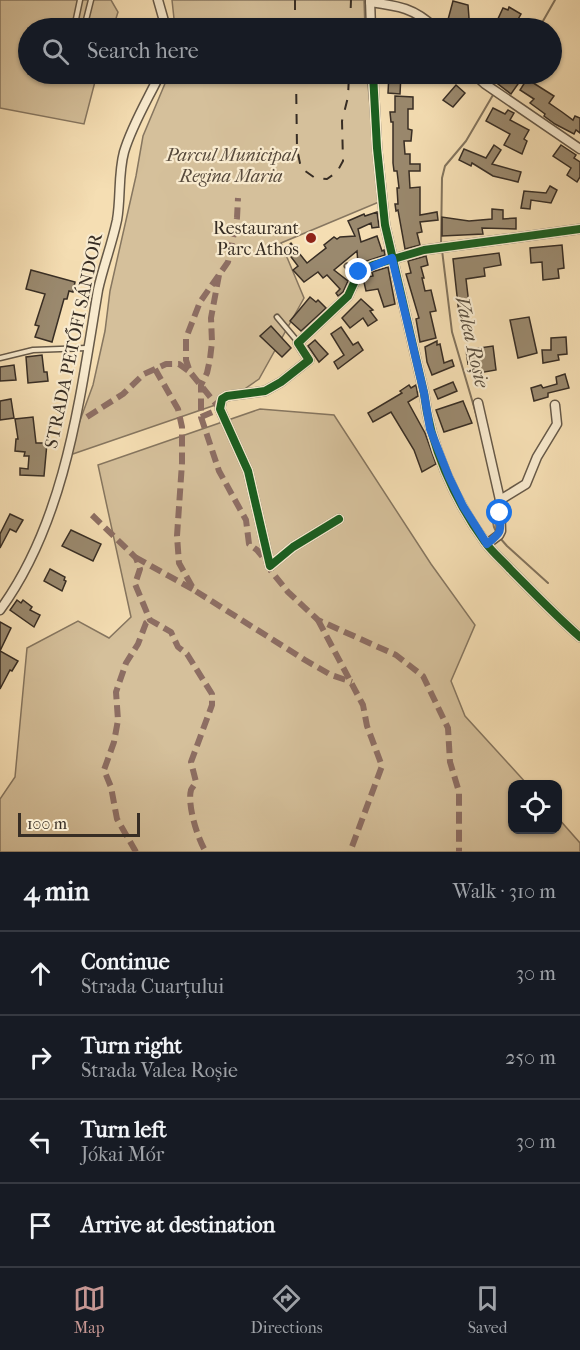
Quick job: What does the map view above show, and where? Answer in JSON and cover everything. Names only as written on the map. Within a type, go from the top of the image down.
[{"type":"street","points":[[158,0],[163,18]]},
{"type":"street","points":[[371,18],[370,1],[405,7],[424,18]]},
{"type":"street","name":"STRADA PETŐFI SÁNDOR","points":[[0,610],[18,583],[50,515],[71,436],[99,287],[117,218],[124,152],[155,84]]},
{"type":"street","points":[[374,84],[382,193],[392,258],[433,436],[463,506],[487,544],[552,612],[580,636]]},
{"type":"street","points":[[486,84],[580,149]]},
{"type":"street","points":[[339,519],[293,547],[270,566],[248,471],[220,409],[220,403],[225,397],[265,391],[281,382],[309,360],[298,343],[348,296],[356,277],[363,269],[392,258],[443,247],[580,229]]},
{"type":"street","points":[[477,403],[500,500],[501,531],[487,544]]},
{"type":"street","points":[[500,500],[526,484],[537,456],[557,424],[555,405]]},
{"type":"lane","points":[[76,18],[80,0]]},
{"type":"lane","points":[[86,18],[91,0]]},
{"type":"lane","points":[[347,266],[356,277]]},
{"type":"lane","points":[[277,317],[298,343]]},
{"type":"lane","points":[[0,358],[33,350],[88,348]]},
{"type":"green space","points":[[0,0],[111,0],[118,12],[116,18],[18,18],[18,84],[94,84],[84,124],[0,108]]},
{"type":"green space","points":[[172,0],[364,0],[365,18],[174,18]]},
{"type":"green space","name":"Parcul Municipal Regina Maria","points":[[165,84],[368,84],[379,202],[281,243],[304,298],[259,379],[227,401],[67,456],[93,385],[105,331],[110,291],[143,136]]},
{"type":"green space","points":[[260,409],[334,415],[431,564],[475,625],[451,681],[465,716],[523,780],[508,780],[508,834],[562,834],[562,823],[580,843],[580,852],[0,852],[0,799],[15,777],[27,648],[78,621],[109,638],[131,617],[98,465]]},
{"type":"building","points":[[453,1],[468,5],[469,18],[448,18]]},
{"type":"building","points":[[509,7],[521,14],[519,18],[498,18],[503,8],[508,10]]},
{"type":"building","points":[[388,84],[400,84],[400,94],[388,93]]},
{"type":"building","points":[[498,84],[518,84],[511,94]]},
{"type":"building","points":[[524,84],[535,84],[554,96],[549,103],[573,120],[575,116],[580,118],[580,133],[576,130],[574,134],[555,124],[530,103],[534,99],[520,90]]},
{"type":"building","points":[[456,85],[465,93],[453,107],[443,100]]},
{"type":"building","points":[[395,96],[413,97],[413,109],[408,109],[408,129],[412,130],[411,141],[404,141],[405,154],[410,154],[410,164],[420,164],[420,171],[409,171],[410,188],[420,187],[420,215],[437,212],[438,220],[420,222],[422,232],[417,233],[420,245],[405,249],[395,204],[398,204],[397,188],[399,188],[397,171],[394,171],[393,163],[393,122],[391,122],[390,112],[395,112]]},
{"type":"building","points":[[493,108],[505,114],[508,110],[514,113],[510,120],[529,130],[524,139],[527,141],[522,154],[504,145],[510,134],[486,121]]},
{"type":"building","points":[[494,145],[501,150],[492,164],[521,172],[518,182],[493,176],[472,163],[471,166],[459,160],[464,149],[486,158]]},
{"type":"building","points":[[561,145],[576,155],[574,158],[580,162],[580,177],[577,182],[567,175],[571,168],[553,156]]},
{"type":"building","points":[[550,186],[557,190],[551,203],[531,200],[530,209],[521,208],[524,191],[546,193]]},
{"type":"building","points":[[492,209],[503,210],[503,219],[516,218],[516,229],[482,228],[483,234],[442,236],[442,217],[469,221],[492,219]]},
{"type":"building","points":[[377,212],[379,227],[372,228],[371,223],[358,229],[361,242],[377,236],[385,255],[358,264],[357,251],[334,270],[348,281],[343,292],[338,296],[336,293],[340,289],[327,275],[323,278],[318,272],[304,282],[293,270],[298,266],[285,249],[291,243],[307,263],[326,248],[324,245],[334,237],[337,239],[355,236],[348,221],[364,214],[365,216]]},
{"type":"building","points":[[562,245],[564,268],[558,269],[559,278],[543,280],[542,262],[531,263],[530,248]]},
{"type":"building","points":[[499,253],[501,265],[484,268],[485,276],[466,279],[470,313],[459,314],[453,259]]},
{"type":"building","points":[[426,256],[428,265],[421,267],[424,278],[422,278],[425,291],[431,290],[436,311],[430,312],[436,338],[420,342],[416,319],[419,318],[406,274],[411,273],[408,261]]},
{"type":"building","points":[[388,267],[395,304],[384,307],[378,289],[366,291],[363,278],[373,276],[372,272]]},
{"type":"building","points":[[31,270],[75,282],[73,292],[69,291],[67,299],[64,299],[52,342],[35,337],[39,326],[35,325],[45,294],[26,289]]},
{"type":"building","points":[[310,297],[316,302],[318,300],[326,308],[301,331],[290,321]]},
{"type":"building","points":[[361,299],[373,310],[370,311],[377,320],[368,326],[363,318],[350,328],[342,318]]},
{"type":"building","points":[[529,317],[537,353],[518,358],[510,320]]},
{"type":"building","points":[[271,326],[291,348],[282,357],[260,336]]},
{"type":"building","points":[[341,327],[353,345],[358,342],[363,350],[338,369],[334,362],[344,355],[331,334]]},
{"type":"building","points":[[566,337],[567,354],[558,355],[559,360],[543,363],[542,350],[551,350],[551,338]]},
{"type":"building","points":[[315,340],[328,354],[319,362],[308,346]]},
{"type":"building","points":[[437,341],[437,345],[440,344],[444,363],[452,360],[454,366],[432,375],[425,347]]},
{"type":"building","points":[[493,346],[496,370],[479,373],[475,362],[468,364],[466,350]]},
{"type":"building","points":[[42,355],[44,372],[47,372],[48,381],[28,383],[26,357]]},
{"type":"building","points":[[14,365],[16,380],[0,381],[0,367]]},
{"type":"building","points":[[565,374],[569,388],[548,393],[548,397],[534,401],[531,388],[541,385],[543,388],[557,384],[556,377]]},
{"type":"building","points":[[453,382],[457,391],[438,399],[434,390]]},
{"type":"building","points":[[409,385],[411,388],[416,385],[418,396],[408,402],[425,433],[436,464],[422,472],[414,450],[391,412],[373,422],[368,413],[402,393],[400,391]]},
{"type":"building","points":[[11,399],[14,418],[0,420],[0,401]]},
{"type":"building","points":[[463,401],[472,423],[444,432],[436,410]]},
{"type":"building","points":[[33,417],[36,443],[47,443],[44,476],[20,475],[20,468],[28,469],[29,456],[24,456],[25,452],[15,451],[16,439],[18,439],[15,419]]},
{"type":"building","points":[[10,514],[23,520],[16,532],[10,529],[0,548],[0,534]]},
{"type":"building","points":[[71,530],[101,544],[93,561],[62,546]]},
{"type":"building","points":[[50,569],[65,577],[66,581],[62,591],[44,581]]},
{"type":"building","points":[[17,600],[21,603],[23,600],[32,607],[30,610],[40,615],[34,627],[10,610]]},
{"type":"building","points":[[0,622],[11,628],[0,651]]},
{"type":"building","points":[[0,651],[18,661],[12,671],[10,670],[0,689]]},
{"type":"waterway","name":"Valea Roșie","points":[[545,18],[555,0]]},
{"type":"waterway","name":"Valea Roșie","points":[[441,245],[442,178],[445,166],[466,141],[493,95]]},
{"type":"waterway","name":"Valea Roșie","points":[[442,250],[452,332],[477,417]]},
{"type":"waterway","name":"Valea Roșie","points":[[496,498],[493,521],[497,533]]},
{"type":"waterway","name":"Valea Roșie","points":[[500,538],[548,583]]},
{"type":"railway","points":[[295,0],[295,18]]},
{"type":"railway","points":[[350,18],[351,0]]},
{"type":"railway","points":[[296,84],[297,149],[301,168],[315,178],[327,179],[337,172],[343,161],[342,121],[349,84]]},
{"type":"marked path","points":[[201,417],[220,409],[190,372],[186,360],[186,338],[200,302],[228,262],[237,218],[238,198]]},
{"type":"marked path","points":[[219,275],[211,318],[210,359],[201,385],[201,417],[219,471],[246,520],[249,544],[257,550],[288,592],[318,620],[396,655],[423,676],[448,728],[450,762],[459,792],[459,852]]},
{"type":"marked path","points":[[87,417],[123,394],[144,374],[166,364],[179,364],[190,372]]},
{"type":"marked path","points":[[155,369],[178,409],[182,427],[177,536],[179,563],[194,590],[305,660],[331,675],[352,682]]},
{"type":"marked path","points":[[92,515],[136,558],[140,569],[135,584],[150,620],[171,632],[178,647],[187,654],[212,694],[212,705],[191,762],[196,782],[190,796],[192,813],[206,852]]},
{"type":"marked path","points":[[135,557],[194,590]]},
{"type":"marked path","points":[[136,852],[117,819],[111,787],[104,770],[114,742],[118,720],[116,692],[126,663],[138,644],[146,623],[150,620]]},
{"type":"marked path","points":[[318,620],[363,705],[367,726],[382,766],[350,852]]},
{"type":"cycle path","points":[[374,84],[385,225],[427,413],[445,471],[463,508],[488,546],[580,637]]},
{"type":"cycle path","points":[[339,519],[293,547],[270,566],[248,471],[220,409],[222,399],[227,396],[265,391],[281,382],[309,360],[298,343],[348,296],[359,272],[373,265],[424,250],[580,229]]},
{"type":"place","name":"Restaurant Parc Athos","points":[[311,238]]},
{"type":"route","points":[[359,272],[392,258],[424,393],[430,429],[463,506],[487,544],[501,531],[500,513]]}]
